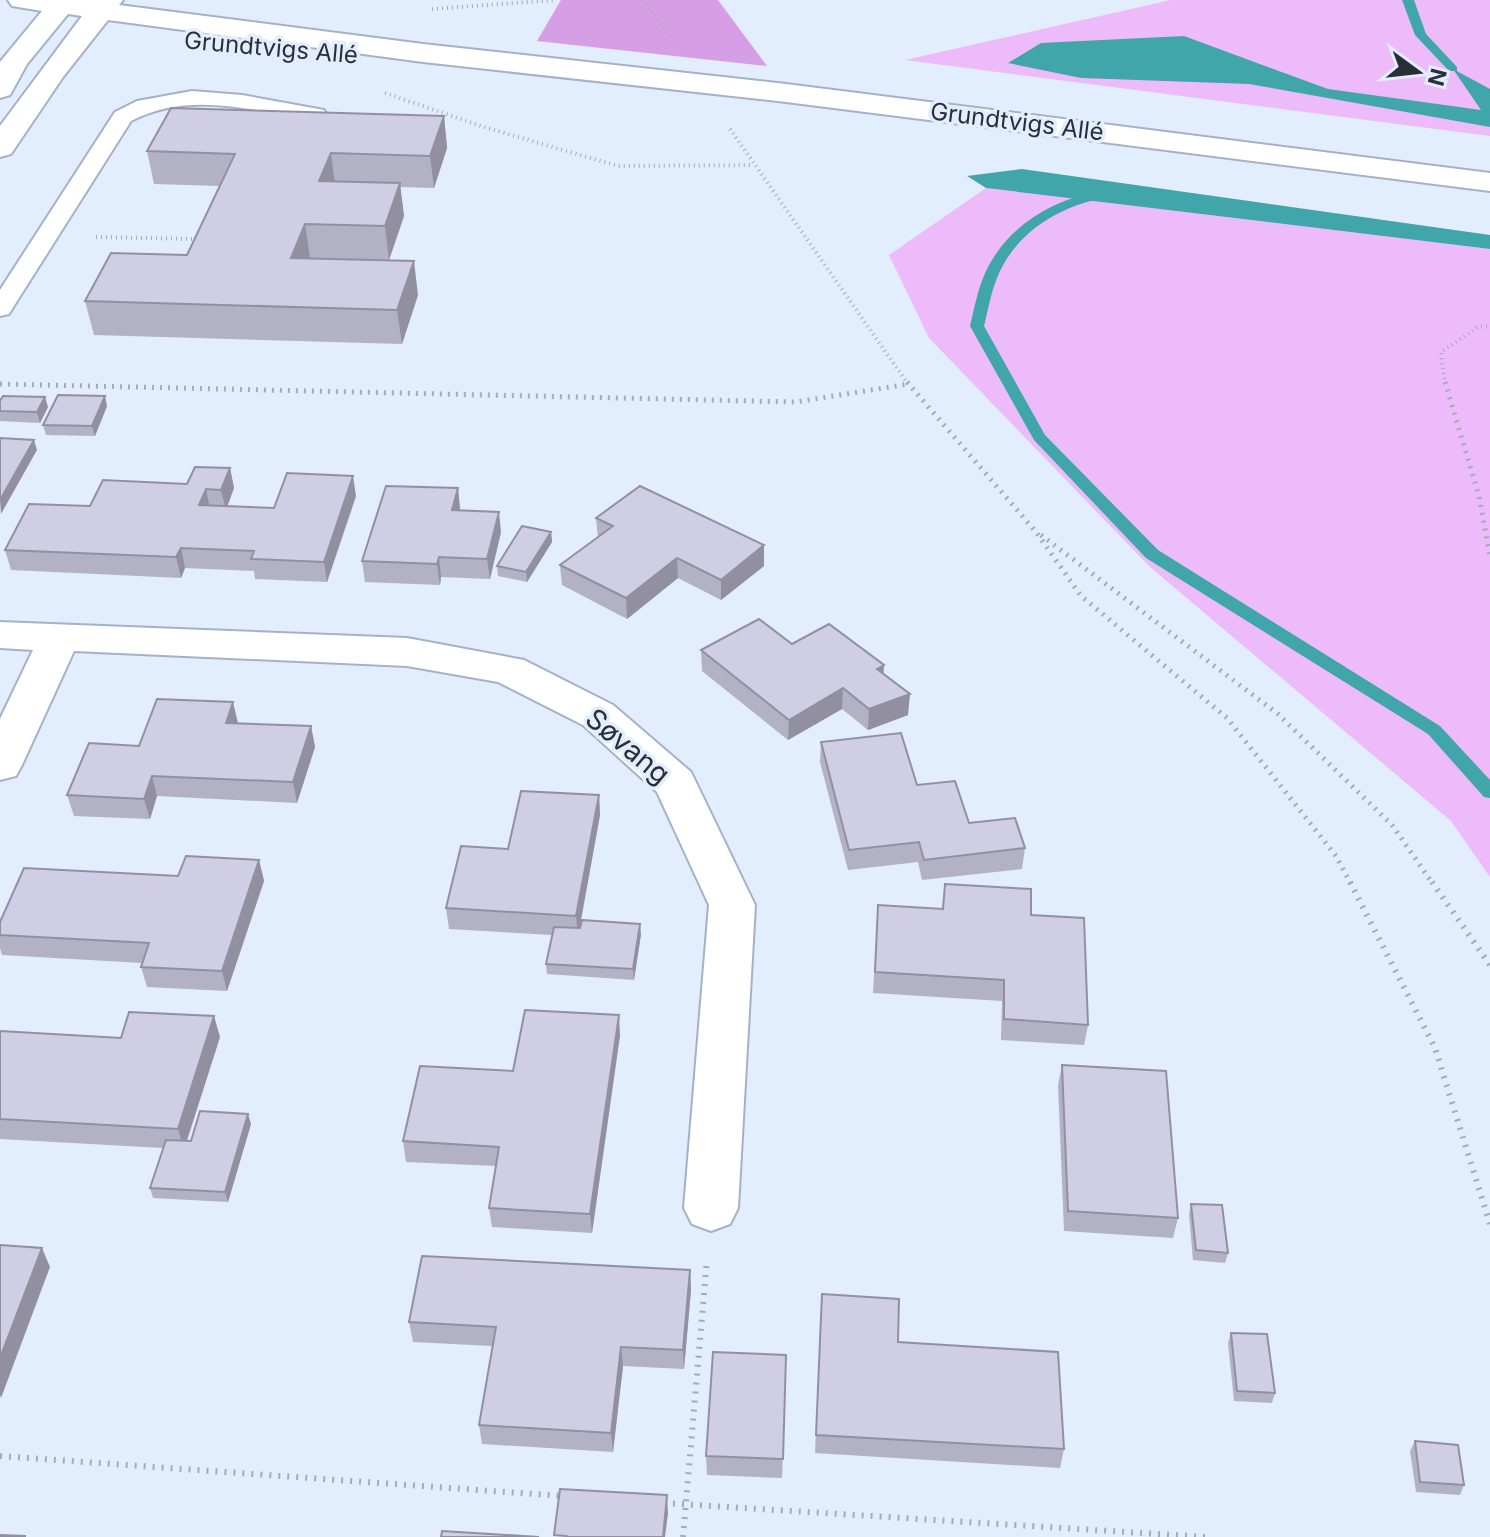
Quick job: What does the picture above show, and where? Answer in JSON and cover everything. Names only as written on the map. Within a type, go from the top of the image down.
[{"type":"street","name":"Grundtvigs Allé","points":[[18,12],[63,2],[106,5],[544,67],[786,93],[1490,182]]},
{"type":"street","points":[[0,89],[14,62],[63,2]]},
{"type":"street","points":[[0,148],[81,33],[106,5]]},
{"type":"street","name":"Grundtvigs Allé","points":[[18,12],[44,28],[81,33],[452,64],[544,67]]},
{"type":"street","name":"Søvang","points":[[0,635],[407,652],[509,670],[598,715],[675,783],[732,905],[711,1208]]},
{"type":"street","points":[[0,765],[59,639]]},
{"type":"lane","points":[[0,309],[123,117],[142,104],[189,96],[316,115]]},
{"type":"path","points":[[642,0],[671,38]]},
{"type":"path","points":[[379,90],[484,127],[618,166],[753,165]]},
{"type":"path","points":[[725,122],[908,384],[1036,532],[1081,596],[1227,718],[1336,856],[1435,1048],[1490,1224]]},
{"type":"path","points":[[47,235],[195,239]]},
{"type":"path","points":[[1490,326],[1478,327],[1441,352],[1446,392],[1479,496],[1490,557]]},
{"type":"path","points":[[0,384],[796,402],[908,384]]},
{"type":"path","points":[[1036,532],[1278,714],[1392,825],[1490,965]]},
{"type":"path","points":[[683,1537],[711,1208]]},
{"type":"path","points":[[0,1456],[577,1497]]},
{"type":"path","points":[[655,1502],[1206,1537]]},
{"type":"shaded area","points":[[561,0],[718,0],[767,66],[537,41]]},
{"type":"shaded area","points":[[1171,0],[1490,0],[1490,136],[905,60]]},
{"type":"shaded area","points":[[1184,36],[1328,89],[1481,110],[1453,69],[1490,89],[1490,127],[1249,84],[1081,78],[1008,63],[1041,43]]},
{"type":"shaded area","points":[[1022,169],[1490,235],[1490,249],[986,188],[967,176]]},
{"type":"shaded area","points":[[986,188],[1490,249],[1490,877],[1451,821],[1150,567],[929,338],[889,255]]},
{"type":"building","points":[[171,108],[444,116],[430,156],[331,153],[319,181],[400,183],[385,226],[305,224],[291,258],[414,261],[397,310],[85,301],[111,253],[187,255],[235,154],[147,151]]},
{"type":"building","points":[[58,395],[105,396],[92,426],[43,425]]},
{"type":"building","points":[[3,396],[45,397],[37,412],[0,411]]},
{"type":"building","points":[[0,438],[34,440],[0,500]]},
{"type":"building","points":[[195,467],[230,468],[221,490],[206,489],[199,505],[274,508],[287,473],[353,476],[324,562],[251,559],[254,551],[181,548],[176,557],[5,550],[29,504],[90,506],[103,480],[187,484]]},
{"type":"building","points":[[386,486],[458,488],[452,510],[499,512],[487,559],[439,557],[437,564],[362,561]]},
{"type":"building","points":[[640,486],[764,545],[721,580],[677,558],[626,598],[560,565],[613,526],[596,518]]},
{"type":"building","points":[[522,526],[551,532],[526,572],[497,566]]},
{"type":"building","points":[[759,619],[792,644],[829,624],[884,665],[877,669],[910,694],[869,709],[843,688],[789,720],[701,650]]},
{"type":"building","points":[[157,699],[233,702],[226,723],[311,726],[293,782],[152,776],[144,799],[67,795],[89,743],[139,746]]},
{"type":"building","points":[[901,733],[917,785],[955,781],[969,823],[1015,818],[1025,848],[924,860],[919,842],[849,850],[821,742]]},
{"type":"building","points":[[521,791],[599,795],[576,916],[446,908],[461,846],[508,849]]},
{"type":"building","points":[[186,856],[259,860],[222,971],[141,967],[149,943],[0,935],[0,922],[24,868],[178,876]]},
{"type":"building","points":[[945,884],[1031,889],[1031,915],[1084,918],[1088,1025],[1004,1019],[1004,980],[875,972],[878,905],[943,909]]},
{"type":"building","points":[[582,920],[640,924],[633,969],[546,964],[554,927],[580,928]]},
{"type":"building","points":[[525,1010],[619,1015],[590,1214],[489,1208],[499,1147],[403,1141],[420,1066],[513,1071]]},
{"type":"building","points":[[129,1012],[214,1016],[178,1129],[0,1119],[0,1031],[121,1038]]},
{"type":"building","points":[[1062,1065],[1166,1071],[1178,1218],[1068,1211]]},
{"type":"building","points":[[200,1111],[248,1114],[225,1192],[150,1188],[166,1140],[191,1141]]},
{"type":"building","points":[[1191,1204],[1222,1205],[1228,1253],[1196,1250]]},
{"type":"building","points":[[0,1245],[42,1248],[0,1358]]},
{"type":"building","points":[[422,1256],[690,1270],[683,1350],[621,1347],[611,1433],[479,1425],[496,1327],[409,1322]]},
{"type":"building","points":[[822,1294],[899,1299],[898,1342],[1058,1352],[1064,1449],[816,1435]]},
{"type":"building","points":[[1231,1333],[1267,1334],[1275,1393],[1237,1391]]},
{"type":"building","points":[[713,1352],[786,1355],[783,1459],[706,1456]]},
{"type":"building","points":[[1415,1441],[1458,1445],[1464,1485],[1420,1482]]},
{"type":"building","points":[[560,1489],[667,1495],[663,1537],[554,1535]]},
{"type":"building","points":[[442,1531],[539,1537],[441,1537]]},
{"type":"waterway","points":[[1408,0],[1421,35],[1453,69]]},
{"type":"waterway","points":[[1097,195],[1050,211],[1012,243],[990,277],[977,326],[1039,437],[1152,554],[1434,730],[1490,792]]}]
